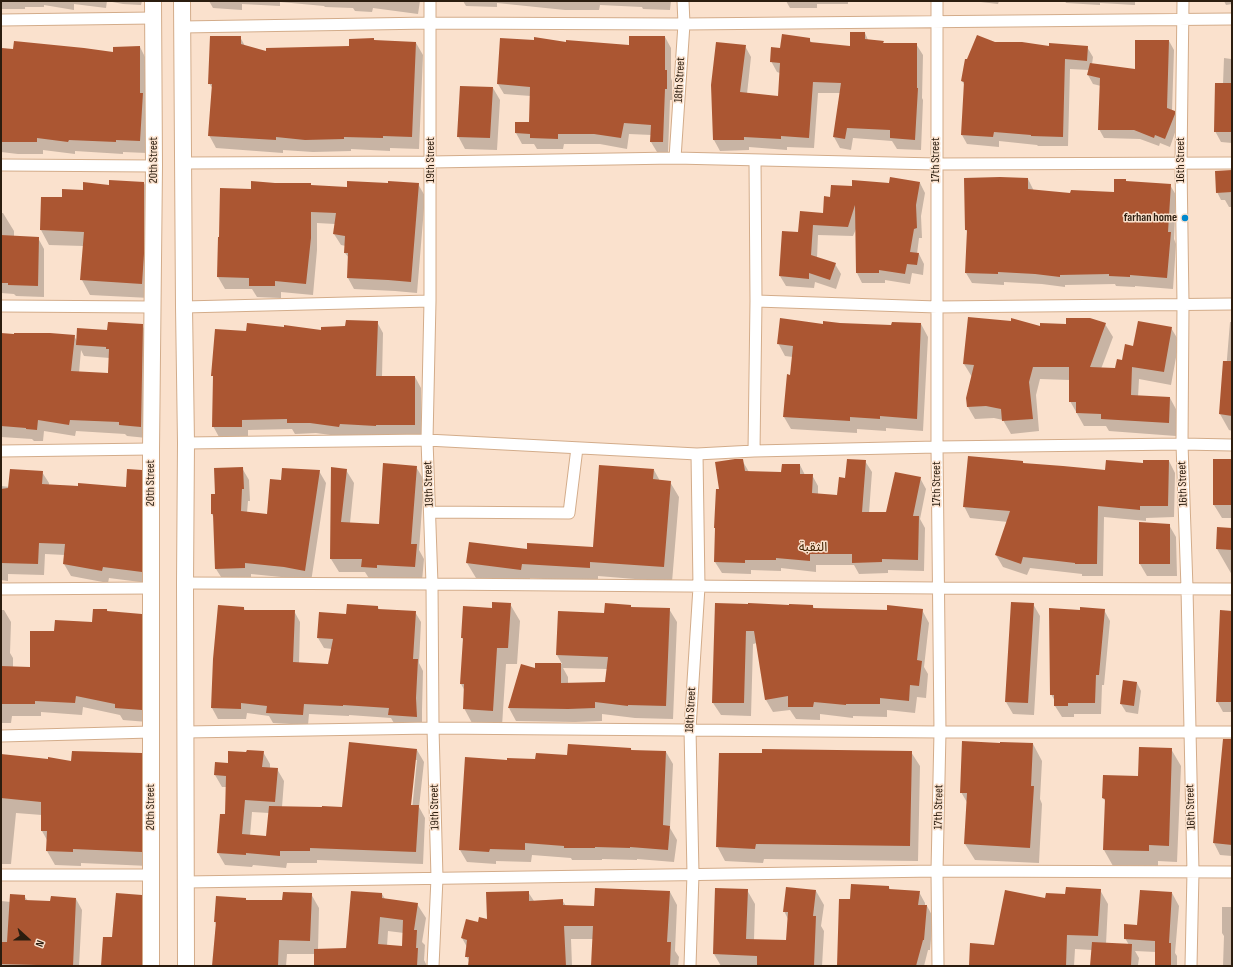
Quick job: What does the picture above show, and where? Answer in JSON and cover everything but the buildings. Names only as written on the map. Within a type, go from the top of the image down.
[{"type":"street","name":"20th Street","points":[[151,966],[151,449],[154,166],[153,1]]},
{"type":"street","points":[[182,1],[186,443],[186,966]]},
{"type":"street","name":"19th Street","points":[[430,1],[431,162],[427,440],[432,584],[437,878],[433,966]]},
{"type":"street","name":"18th Street","points":[[676,158],[684,24],[683,1]]},
{"type":"street","name":"17th Street","points":[[937,1],[937,447],[940,732],[937,871],[938,966]]},
{"type":"street","name":"16th Street","points":[[1183,1],[1181,164],[1183,304],[1182,444],[1187,588],[1193,872],[1191,966]]},
{"type":"street","points":[[1,20],[153,18]]},
{"type":"street","points":[[182,27],[431,23],[684,24],[1232,19]]},
{"type":"street","points":[[184,163],[431,162],[676,158],[936,164],[1232,163]]},
{"type":"street","points":[[754,452],[756,301],[755,160]]},
{"type":"street","points":[[1,165],[154,166]]},
{"type":"street","points":[[184,307],[430,301]]},
{"type":"street","points":[[756,301],[937,307],[1232,304]]},
{"type":"street","points":[[1,306],[152,307]]},
{"type":"street","points":[[186,443],[427,440],[697,454],[937,447],[1182,444],[1232,445]]},
{"type":"street","points":[[430,512],[569,513],[578,448]]},
{"type":"street","points":[[1,451],[151,449]]},
{"type":"street","name":"18th Street","points":[[690,966],[693,874],[690,729],[698,587],[697,454]]},
{"type":"street","points":[[185,583],[1232,589]]},
{"type":"street","points":[[1,589],[151,588]]},
{"type":"street","points":[[186,732],[434,728],[940,732],[1232,732]]},
{"type":"street","points":[[1,736],[151,732]]},
{"type":"street","points":[[186,882],[937,871],[1232,872]]},
{"type":"street","points":[[1,875],[152,875]]},
{"type":"place","name":"farhan home","points":[[1185,218]]},
{"type":"district","name":"الثقبة","points":[[813,548]]}]
